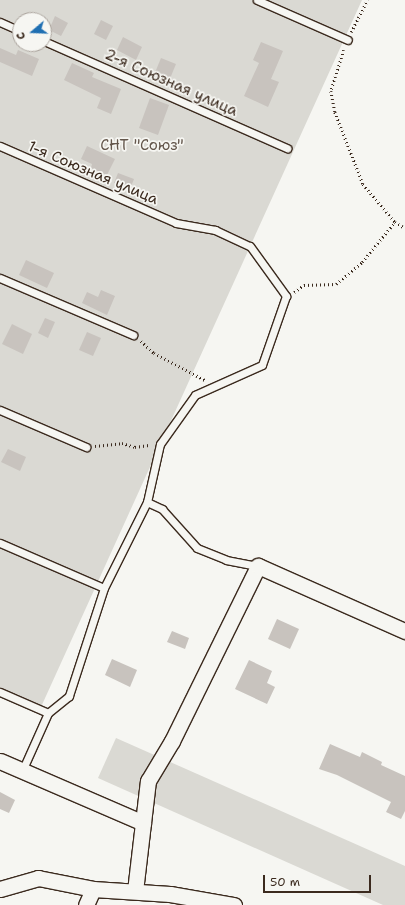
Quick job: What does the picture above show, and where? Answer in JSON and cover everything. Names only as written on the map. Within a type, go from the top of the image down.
[{"type":"street","points":[[143,896],[143,823],[148,781],[172,741],[258,566],[405,631]]},
{"type":"street","points":[[0,761],[143,823]]},
{"type":"street","points":[[0,889],[38,878],[93,889],[143,896],[170,894],[234,905]]},
{"type":"street","points":[[86,905],[93,889]]},
{"type":"lane","points":[[257,0],[348,40]]},
{"type":"lane","points":[[0,22],[12,27]]},
{"type":"lane","name":"2-я Союзная улица","points":[[52,45],[287,148]]},
{"type":"lane","name":"1-я Союзная улица","points":[[0,146],[176,223],[215,230],[250,246],[286,296]]},
{"type":"lane","points":[[0,278],[133,335]]},
{"type":"lane","points":[[22,771],[48,713],[69,696],[104,588],[147,502],[160,444],[195,395],[262,365],[286,296]]},
{"type":"lane","points":[[0,410],[86,447]]},
{"type":"lane","points":[[147,502],[162,509],[197,548],[226,560],[258,566]]},
{"type":"lane","points":[[0,543],[104,588]]},
{"type":"lane","points":[[0,692],[48,713]]},
{"type":"path","points":[[367,0],[348,40],[331,90],[335,112],[362,184],[395,222],[405,228]]},
{"type":"path","points":[[286,296],[304,285],[336,284],[362,262],[395,222]]},
{"type":"path","points":[[133,335],[154,353],[216,385]]},
{"type":"path","points":[[86,447],[122,443],[135,447],[160,444]]},
{"type":"green space","name":"СНТ \"Союз\"","points":[[0,0],[362,0],[41,707],[0,689]]},
{"type":"green space","points":[[116,738],[405,866],[405,905],[383,905],[98,778]]},
{"type":"building","points":[[55,16],[68,23],[61,36],[52,32],[52,23]]},
{"type":"building","points":[[101,20],[113,26],[106,40],[94,34]]},
{"type":"building","points":[[123,37],[142,47],[136,60],[117,50]]},
{"type":"building","points":[[261,42],[283,51],[271,79],[279,82],[268,107],[244,96],[259,63],[253,60]]},
{"type":"building","points":[[0,48],[16,55],[17,52],[23,52],[39,59],[32,76],[0,62]]},
{"type":"building","points":[[161,58],[176,64],[169,81],[154,75]]},
{"type":"building","points":[[72,63],[94,73],[92,77],[121,89],[111,114],[97,108],[101,98],[64,80]]},
{"type":"building","points":[[150,98],[169,105],[158,135],[139,128]]},
{"type":"building","points":[[87,146],[115,159],[107,175],[91,168],[92,164],[81,159]]},
{"type":"building","points":[[118,173],[134,179],[130,189],[114,183]]},
{"type":"building","points":[[26,260],[54,273],[47,288],[19,275]]},
{"type":"building","points":[[101,290],[115,296],[107,315],[82,303],[87,292],[98,297]]},
{"type":"building","points":[[45,318],[55,322],[48,338],[38,333]]},
{"type":"building","points":[[12,324],[32,334],[23,354],[2,344]]},
{"type":"building","points":[[87,332],[101,338],[93,356],[79,350]]},
{"type":"building","points":[[8,449],[26,457],[20,471],[1,462]]},
{"type":"building","points":[[277,619],[299,629],[290,649],[268,639]]},
{"type":"building","points":[[172,631],[189,638],[185,649],[167,642]]},
{"type":"building","points":[[112,659],[137,670],[130,687],[105,675]]},
{"type":"building","points":[[249,660],[272,671],[267,683],[275,687],[267,704],[235,689]]},
{"type":"building","points":[[330,744],[360,757],[362,752],[382,762],[381,765],[405,776],[405,811],[401,819],[386,812],[391,802],[337,775],[319,769]]},
{"type":"building","points":[[0,792],[15,800],[9,813],[0,809]]}]
